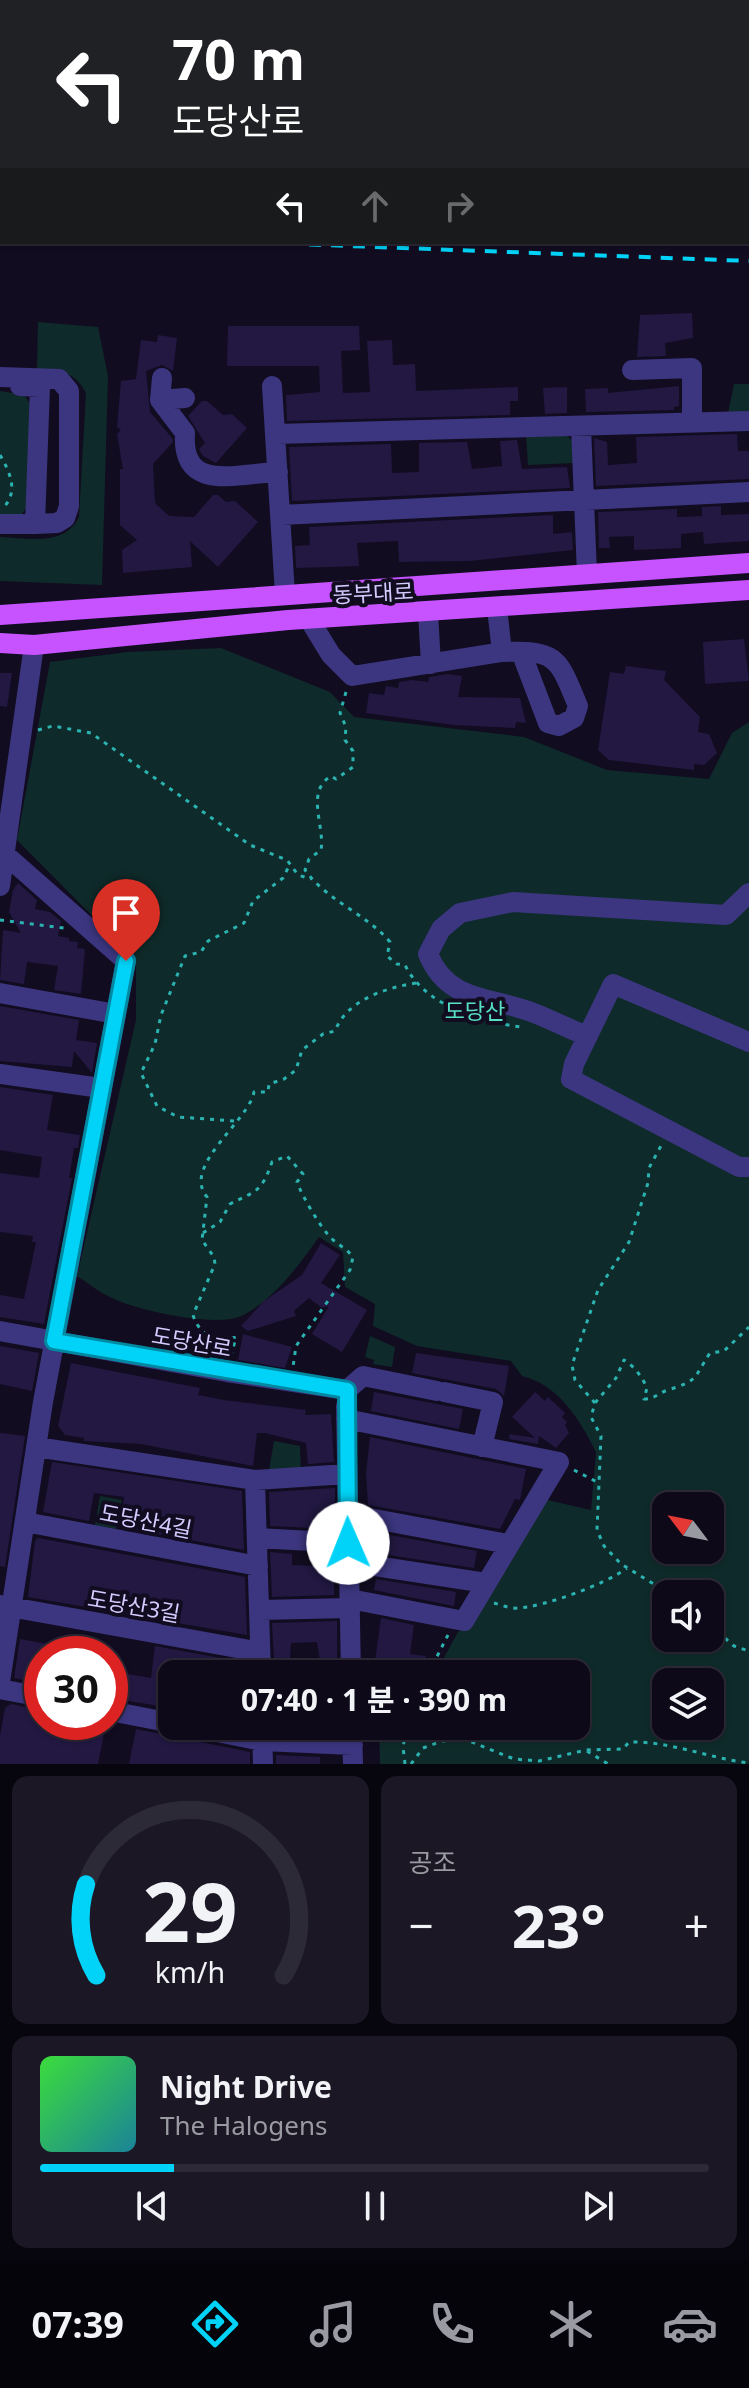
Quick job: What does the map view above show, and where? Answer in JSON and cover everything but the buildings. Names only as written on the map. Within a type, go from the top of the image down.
[{"type":"main road","name":"동부대로","points":[[0,615],[40,615],[285,594],[749,563]]},
{"type":"main road","name":"동부대로","points":[[0,643],[34,645],[309,619],[749,590]]},
{"type":"street","points":[[632,370],[692,368],[692,423]]},
{"type":"street","points":[[0,377],[59,379],[69,391],[69,506],[65,518],[57,523],[0,524]]},
{"type":"street","points":[[162,378],[160,400],[185,433],[183,452],[194,469],[212,478],[239,480],[278,472]]},
{"type":"street","points":[[0,386],[40,387],[35,524]]},
{"type":"street","points":[[272,386],[285,594]]},
{"type":"street","points":[[160,400],[185,398]]},
{"type":"street","points":[[276,434],[749,421]]},
{"type":"street","points":[[581,427],[587,574]]},
{"type":"street","points":[[281,515],[749,492]]},
{"type":"street","points":[[309,619],[331,655],[352,676],[512,652],[497,608]]},
{"type":"street","points":[[428,613],[431,664]]},
{"type":"street","points":[[0,886],[2,851],[34,645]]},
{"type":"street","points":[[0,1682],[6,1606],[25,1522],[43,1402],[126,961],[2,851]]},
{"type":"street","points":[[587,1036],[532,1012],[472,996],[447,984],[428,954],[441,929],[460,913],[513,902],[726,915],[749,893]]},
{"type":"street","points":[[749,1042],[613,984],[587,1036],[571,1079],[739,1167],[749,1167]]},
{"type":"street","points":[[0,993],[116,1014]]},
{"type":"street","points":[[0,1074],[101,1088]]},
{"type":"street","name":"도당산로","points":[[0,1331],[347,1390]]},
{"type":"street","points":[[351,1660],[347,1390],[363,1376],[493,1402],[482,1447]]},
{"type":"street","points":[[259,1610],[350,1604],[464,1621],[559,1462],[346,1419]]},
{"type":"street","points":[[36,1447],[255,1480],[347,1474]]},
{"type":"street","points":[[255,1480],[260,1660]]},
{"type":"street","points":[[348,1514],[508,1544]]},
{"type":"street","name":"도당산4길","points":[[25,1522],[258,1566]]},
{"type":"street","points":[[257,1538],[348,1552],[481,1592]]},
{"type":"street","name":"도당산3길","points":[[6,1606],[260,1652]]},
{"type":"street","points":[[0,1689],[24,1694]]},
{"type":"street","points":[[128,1714],[158,1720]]},
{"type":"street","points":[[262,1740],[263,1764]]},
{"type":"street","points":[[315,1740],[353,1745]]},
{"type":"path","points":[[0,455],[13,485],[12,497],[0,510]]},
{"type":"path","points":[[311,879],[305,864],[319,854],[322,843],[318,789],[326,778],[331,776],[336,779],[353,767],[353,751],[345,740],[346,727],[340,713],[352,676]]},
{"type":"path","points":[[16,753],[39,730],[53,726],[91,733],[250,845],[287,860],[298,875],[311,879],[348,911],[379,929],[390,942],[387,956],[397,964],[405,965],[416,983],[366,997],[339,1021],[335,1031],[323,1034],[302,1050],[296,1070],[284,1079],[269,1084],[268,1092],[254,1092],[247,1110],[234,1121],[203,1171],[201,1190],[207,1197],[202,1240],[215,1264],[193,1315],[200,1330],[207,1336],[236,1337],[227,1372]]},
{"type":"path","points":[[234,1121],[178,1117],[157,1106],[144,1083],[142,1065],[155,1044],[161,1015],[185,956],[201,952],[208,941],[244,923],[253,901],[283,878],[289,866]]},
{"type":"path","points":[[0,920],[63,928]]},
{"type":"path","points":[[595,1403],[575,1380],[572,1365],[598,1290],[629,1242],[648,1183],[649,1168],[668,1130]]},
{"type":"path","points":[[203,1233],[220,1222],[230,1204],[253,1196],[267,1181],[272,1162],[287,1156],[303,1174],[297,1182],[302,1197],[312,1206],[323,1230],[353,1257],[350,1270],[296,1346],[290,1382]]},
{"type":"path","points":[[652,1583],[627,1568],[604,1546],[597,1530],[601,1436],[591,1417],[595,1403],[616,1378],[624,1360],[635,1367],[644,1382],[647,1388],[644,1399],[652,1399],[664,1390],[685,1387],[699,1376],[710,1353],[724,1351],[749,1327]]},
{"type":"path","points":[[559,1462],[599,1483]]},
{"type":"path","points":[[481,1592],[521,1609],[583,1594],[590,1585],[617,1576],[627,1568]]},
{"type":"path","points":[[436,1660],[458,1619]]},
{"type":"path","points":[[724,1637],[734,1646],[749,1651]]},
{"type":"path","points":[[404,1740],[405,1764]]},
{"type":"path","points":[[411,1764],[423,1748],[442,1741],[467,1740],[514,1759],[539,1761],[586,1750],[623,1749],[629,1742],[656,1742],[675,1750],[749,1763]]},
{"type":"path","points":[[586,1750],[608,1764]]},
{"type":"green space","points":[[38,322],[98,327],[108,376],[102,585],[0,581],[0,537],[55,537],[72,527],[79,517],[86,393],[72,376],[37,370]]},
{"type":"green space","points":[[734,384],[749,384],[749,413],[728,413]]},
{"type":"green space","points":[[0,391],[24,395],[31,405],[26,508],[19,518],[0,518]]},
{"type":"green space","points":[[565,433],[573,442],[574,463],[528,465],[526,434]]},
{"type":"green space","name":"도당산","points":[[221,648],[330,692],[354,717],[524,737],[607,770],[709,779],[732,733],[749,722],[749,1764],[380,1764],[379,1740],[590,1740],[590,1660],[443,1660],[458,1632],[469,1626],[547,1500],[591,1510],[596,1452],[567,1405],[547,1387],[522,1376],[511,1361],[417,1346],[373,1326],[375,1304],[345,1287],[343,1252],[319,1237],[275,1292],[253,1309],[229,1319],[195,1319],[136,1307],[104,1294],[77,1276],[136,1020],[136,960],[17,840],[50,662],[127,652]]},
{"type":"green space","points":[[370,1336],[395,1347],[392,1367],[373,1364],[374,1360],[365,1357]]},
{"type":"green space","points":[[274,1441],[300,1446],[301,1472],[269,1470]]},
{"type":"green space","points":[[100,1496],[122,1500],[116,1529],[95,1525]]},
{"type":"railway","points":[[296,244],[749,261]]},
{"type":"route","points":[[126,961],[54,1341],[347,1390],[348,1543]]}]
